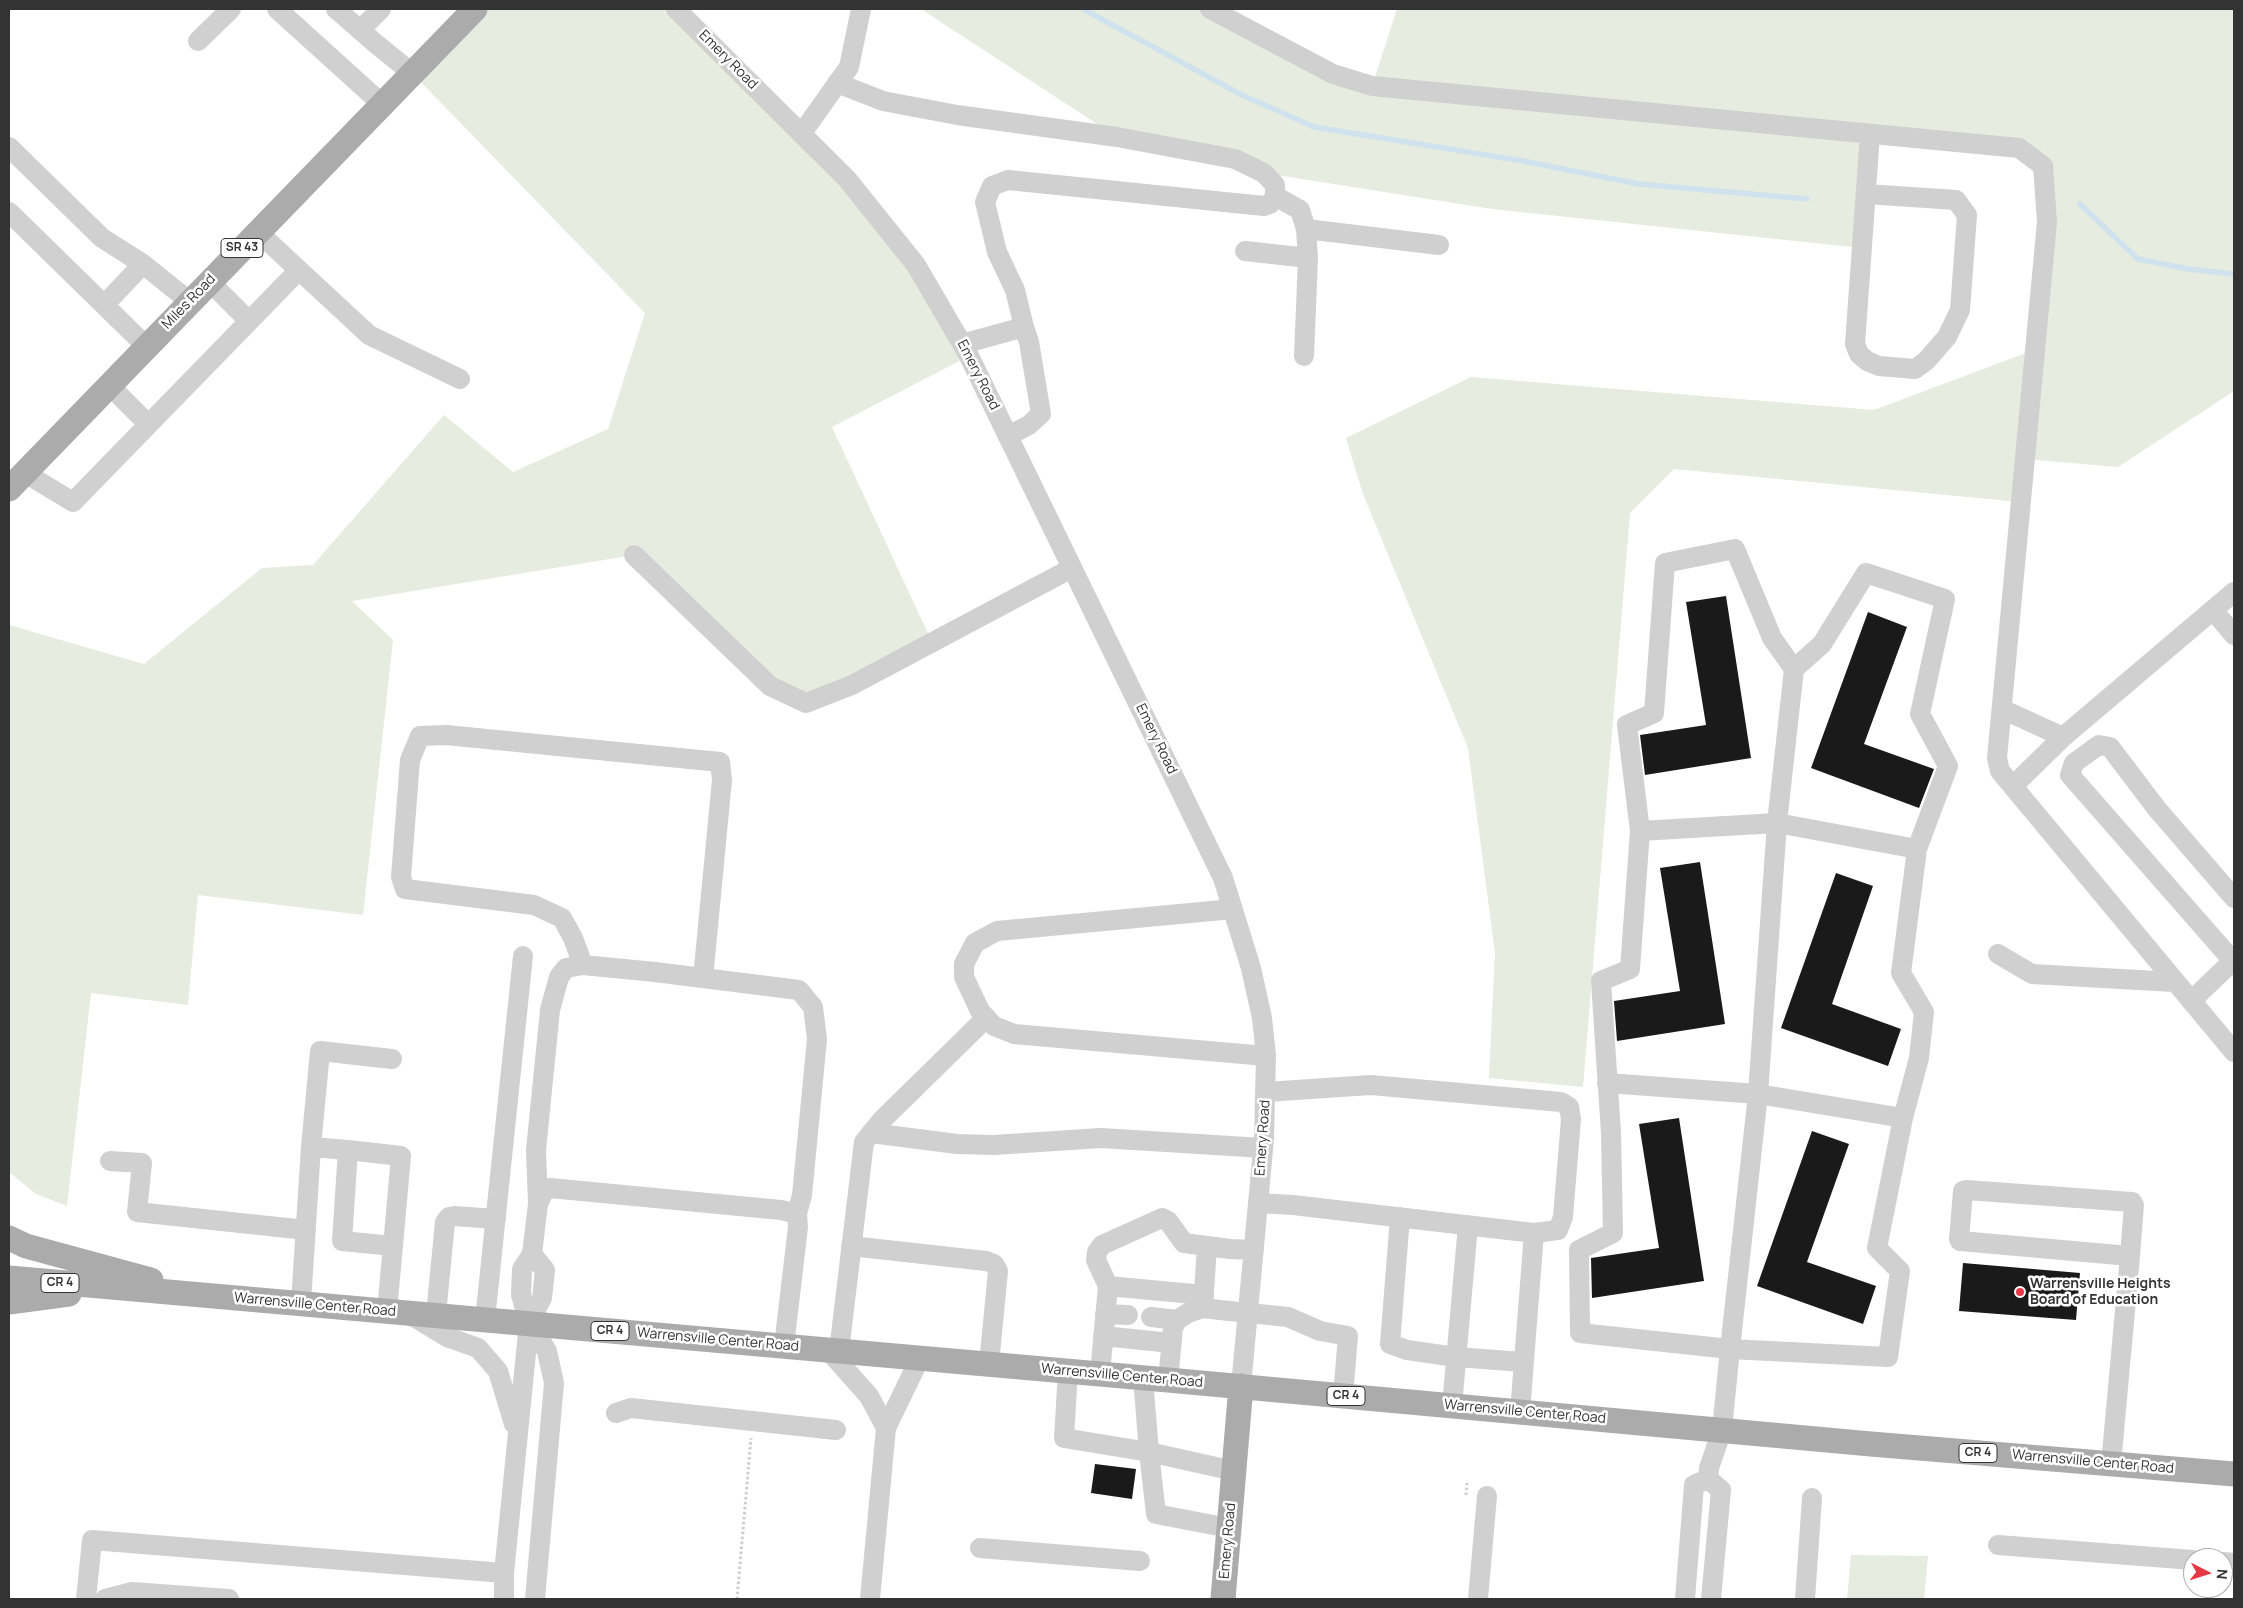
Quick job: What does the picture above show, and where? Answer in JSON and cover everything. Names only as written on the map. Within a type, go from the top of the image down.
[{"type":"main road","name":"Miles Road","points":[[17,481],[189,301],[476,9]]},
{"type":"main road","points":[[9,1238],[26,1246],[204,1295]]},
{"type":"main road","name":"Warrensville Center Road","points":[[9,1278],[2234,1474]]},
{"type":"main road","points":[[9,1302],[111,1288]]},
{"type":"main road","name":"Emery Road","points":[[1223,1599],[1241,1386]]},
{"type":"street","points":[[198,40],[231,9]]},
{"type":"street","points":[[277,9],[382,104]]},
{"type":"street","points":[[336,9],[412,74]]},
{"type":"street","points":[[360,30],[382,9]]},
{"type":"street","name":"Emery Road","points":[[676,9],[847,179],[916,265],[962,344],[1212,855],[1244,941],[1257,995],[1266,1056],[1263,1148],[1241,1386]]},
{"type":"street","points":[[802,133],[849,67],[861,9]]},
{"type":"street","points":[[1210,9],[1333,74],[1372,86],[2019,148],[2043,166],[2046,222],[1997,758],[2000,771],[2012,786],[2234,1052]]},
{"type":"street","points":[[837,83],[882,101],[1117,138],[1235,159],[1264,173],[1275,185],[1274,196],[1270,204],[1264,206],[1008,180],[992,186],[985,202],[997,252],[1014,290],[1028,342],[1041,414],[1029,425],[1008,436]]},
{"type":"street","points":[[1866,194],[1956,200],[1967,215],[1960,310],[1947,337],[1926,361],[1915,369],[1879,366],[1867,361],[1859,354],[1855,344],[1870,134]]},
{"type":"street","points":[[10,149],[102,238],[143,264],[189,301]]},
{"type":"street","points":[[1274,196],[1300,210],[1306,229],[1308,258],[1304,356]]},
{"type":"street","points":[[9,212],[146,346]]},
{"type":"street","points":[[1306,229],[1439,244]]},
{"type":"street","points":[[258,232],[369,335],[460,379]]},
{"type":"street","points":[[1245,251],[1308,258]]},
{"type":"street","points":[[104,305],[143,264]]},
{"type":"street","points":[[17,481],[73,502],[299,270]]},
{"type":"street","points":[[209,281],[249,321]]},
{"type":"street","points":[[962,344],[1024,327]]},
{"type":"street","points":[[108,386],[148,424]]},
{"type":"street","points":[[1708,1479],[1709,1468],[1722,1430],[1730,1349],[1758,1094],[1777,822],[1794,669],[1772,638],[1735,549],[1665,563],[1654,713],[1627,725],[1640,831],[1630,969],[1600,981],[1611,1133],[1613,1233],[1579,1250],[1580,1333],[1730,1349],[1888,1357],[1900,1271],[1877,1248],[1904,1118],[1919,1058],[1924,1012],[1901,973],[1917,848],[1948,766],[1920,714],[1945,599],[1866,573],[1822,644],[1794,669]]},
{"type":"street","points":[[634,556],[770,686],[806,703],[852,685],[1072,568]]},
{"type":"street","points":[[2012,786],[2063,737],[2234,592]]},
{"type":"street","points":[[2213,610],[2234,635]]},
{"type":"street","points":[[2002,709],[2063,737]]},
{"type":"street","points":[[583,965],[573,938],[562,918],[534,905],[405,889],[400,877],[410,760],[420,736],[446,735],[720,762],[722,780],[703,978]]},
{"type":"street","points":[[2191,1001],[2234,960],[2070,775],[2074,762],[2099,745],[2110,747],[2157,808],[2234,898]]},
{"type":"street","points":[[1640,831],[1777,822],[1917,848]]},
{"type":"street","points":[[1233,909],[997,931],[975,943],[964,964],[964,976],[980,1011],[986,1018],[994,1026],[1014,1034],[1266,1056]]},
{"type":"street","points":[[1998,954],[2032,974],[2174,982]]},
{"type":"street","points":[[485,1320],[523,956]]},
{"type":"street","points":[[535,1599],[554,1383],[547,1351],[529,1323],[521,1294],[522,1269],[532,1254],[538,1204],[536,1150],[550,1010],[560,977],[566,968],[583,965],[799,990],[813,1007],[817,1039],[802,1195],[797,1214],[798,1227],[784,1346]]},
{"type":"street","points":[[886,1428],[869,1396],[833,1350],[851,1246],[864,1142],[881,1121],[986,1018]]},
{"type":"street","points":[[301,1303],[311,1147],[320,1051],[392,1059]]},
{"type":"street","points":[[1607,1083],[1758,1094],[1904,1118]]},
{"type":"street","points":[[1258,1203],[1534,1233],[1558,1230],[1563,1217],[1571,1118],[1569,1108],[1561,1102],[1371,1085],[1266,1092]]},
{"type":"street","points":[[871,1133],[957,1144],[994,1145],[1101,1138],[1263,1148]]},
{"type":"street","points":[[311,1147],[401,1156],[393,1246],[397,1312],[447,1337],[478,1348],[498,1371],[517,1438]]},
{"type":"street","points":[[348,1150],[342,1241],[393,1246]]},
{"type":"street","points":[[110,1161],[142,1163],[137,1212],[306,1230]]},
{"type":"street","points":[[538,1204],[544,1191],[550,1188],[772,1209],[797,1214]]},
{"type":"street","points":[[2111,1464],[2130,1256],[2134,1205],[2132,1202],[1963,1191],[1958,1239],[1960,1241],[2130,1256]]},
{"type":"street","points":[[436,1315],[445,1222],[449,1217],[454,1216],[496,1219]]},
{"type":"street","points":[[1400,1217],[1390,1344],[1407,1350],[1456,1357],[1523,1362]]},
{"type":"street","points":[[1100,1374],[1108,1286],[1096,1260],[1097,1252],[1102,1245],[1162,1218],[1168,1220],[1184,1243],[1254,1250]]},
{"type":"street","points":[[1452,1406],[1468,1225]]},
{"type":"street","points":[[1520,1412],[1534,1233]]},
{"type":"street","points":[[851,1246],[986,1261],[994,1264],[998,1271],[989,1364]]},
{"type":"street","points":[[1168,1380],[1173,1328],[1177,1320],[1203,1302],[1208,1246]]},
{"type":"street","points":[[1108,1286],[1203,1302],[1248,1313],[1288,1317],[1320,1331],[1348,1336],[1343,1396]]},
{"type":"street","points":[[1105,1314],[1128,1315]]},
{"type":"street","points":[[1151,1317],[1177,1320]]},
{"type":"street","points":[[504,1599],[504,1573],[529,1323]]},
{"type":"street","points":[[1102,1336],[1171,1343]]},
{"type":"street","points":[[870,1599],[886,1428],[920,1358]]},
{"type":"street","points":[[1068,1371],[1064,1438],[1149,1452],[1234,1471]]},
{"type":"street","points":[[1143,1378],[1156,1514],[1229,1528]]},
{"type":"street","points":[[616,1413],[631,1408],[836,1430]]},
{"type":"street","points":[[1685,1599],[1694,1485],[1708,1479]]},
{"type":"street","points":[[1708,1479],[1720,1490],[1711,1599]]},
{"type":"street","points":[[1478,1599],[1487,1496]]},
{"type":"street","points":[[1805,1599],[1812,1498]]},
{"type":"street","points":[[86,1599],[92,1540],[504,1573]]},
{"type":"street","points":[[1998,1545],[2183,1559]]},
{"type":"street","points":[[980,1548],[1140,1561]]},
{"type":"street","points":[[105,1599],[132,1592],[229,1599]]},
{"type":"path","points":[[737,1599],[751,1432]]},
{"type":"shaded area","points":[[475,9],[676,9],[847,179],[969,356],[832,427],[932,642],[806,703],[770,686],[634,555],[352,601],[393,640],[363,915],[198,895],[188,1005],[91,993],[67,1206],[36,1194],[9,1172],[9,625],[144,664],[262,568],[313,565],[444,415],[513,472],[608,429],[645,313],[412,73]]},
{"type":"shaded area","points":[[921,9],[1210,9],[1372,86],[1397,9],[2234,9],[2234,391],[2118,467],[2024,459],[2020,502],[1674,469],[1630,513],[1583,1087],[1489,1078],[1495,953],[1468,748],[1363,494],[1346,438],[1471,377],[1874,410],[2034,350],[2043,166],[2019,148],[1870,134],[1862,248],[1492,209],[1264,173],[1117,137]]},
{"type":"shaded area","points":[[1851,1555],[1928,1556],[1924,1599],[1847,1599]]},
{"type":"building","points":[[1726,596],[1751,758],[1645,775],[1640,735],[1706,725],[1686,602]]},
{"type":"building","points":[[1868,612],[1907,627],[1864,744],[1934,769],[1919,808],[1811,768]]},
{"type":"building","points":[[1700,862],[1725,1024],[1617,1041],[1614,1001],[1680,991],[1660,868]]},
{"type":"building","points":[[1836,873],[1873,886],[1832,1004],[1901,1029],[1888,1066],[1781,1028]]},
{"type":"building","points":[[1679,1118],[1704,1281],[1592,1298],[1591,1258],[1659,1248],[1639,1124]]},
{"type":"building","points":[[1812,1131],[1849,1144],[1807,1262],[1876,1286],[1863,1324],[1757,1286]]},
{"type":"building","name":"Warrensville Heights Board of Education","points":[[1963,1263],[2080,1273],[2076,1320],[1959,1311]]},
{"type":"building","points":[[1095,1464],[1136,1469],[1132,1499],[1091,1493]]},
{"type":"waterway","points":[[1083,9],[1242,95],[1314,127],[1523,161],[1639,184],[1807,199]]},
{"type":"waterway","points":[[2080,204],[2138,259],[2188,269],[2234,274]]},
{"type":"place","name":"Warrensville Heights Board of Education","points":[[2020,1292]]}]
